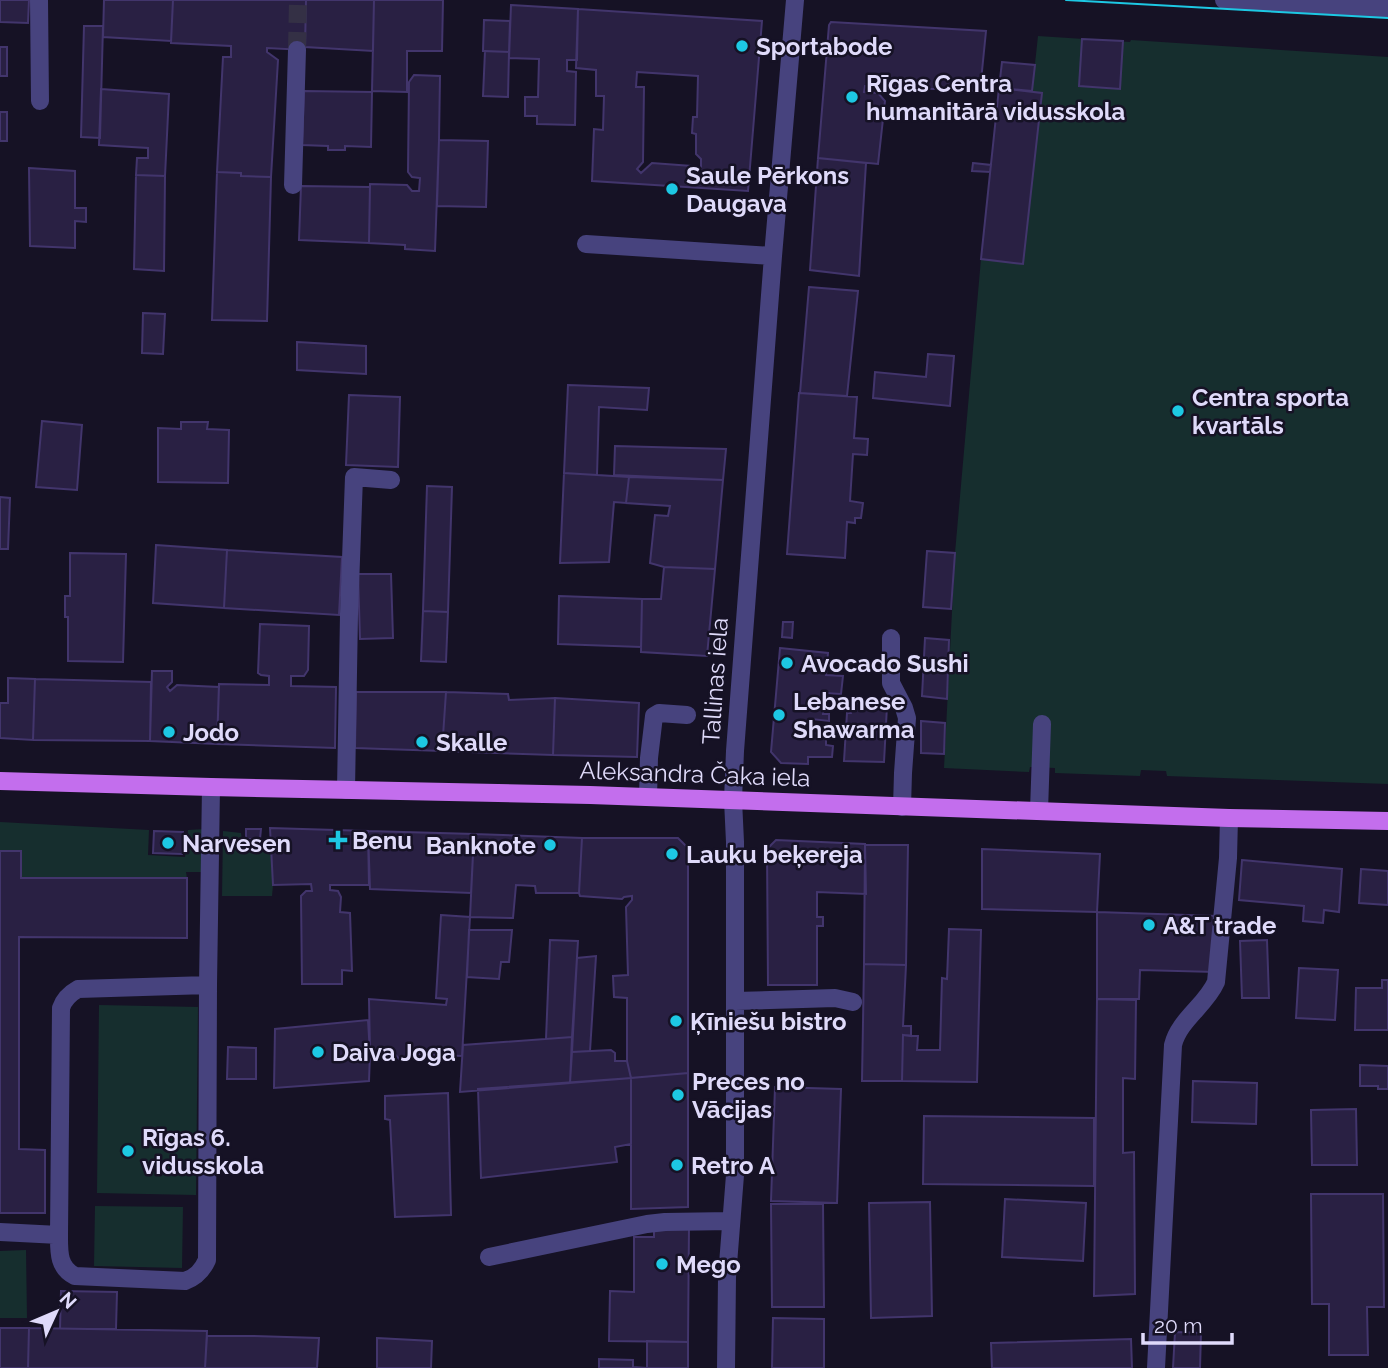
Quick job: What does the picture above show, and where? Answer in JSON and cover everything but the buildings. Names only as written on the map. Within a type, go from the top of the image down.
[{"type":"main road","name":"Aleksandra Čaka iela","points":[[0,780],[590,794],[902,807],[1388,821]]},
{"type":"street","points":[[39,0],[40,101]]},
{"type":"street","name":"Tallinas iela","points":[[726,1368],[727,1277],[735,1175],[734,751],[795,0]]},
{"type":"street","points":[[1224,0],[1388,9]]},
{"type":"street","points":[[293,185],[297,50]]},
{"type":"street","points":[[586,244],[773,256]]},
{"type":"street","points":[[346,790],[354,477],[391,480]]},
{"type":"street","points":[[891,638],[891,683],[907,718],[902,807]]},
{"type":"street","points":[[648,797],[652,720],[659,713],[687,715]]},
{"type":"street","points":[[1040,811],[1042,724]]},
{"type":"street","points":[[208,985],[78,989],[63,1003],[59,1235],[61,1263],[75,1276],[185,1281],[192,1279],[204,1268],[207,1260],[211,787]]},
{"type":"street","points":[[1156,1368],[1173,1045],[1179,1030],[1206,999],[1216,982],[1228,858],[1229,818]]},
{"type":"street","points":[[735,1001],[835,998],[853,1002]]},
{"type":"street","points":[[489,1257],[647,1224],[731,1220]]},
{"type":"street","points":[[0,1232],[59,1235]]},
{"type":"green space","name":"Centra sporta kvartāls","points":[[1038,36],[1388,57],[1388,784],[1167,776],[1166,771],[1141,770],[1140,776],[1055,773],[1055,768],[1030,767],[1029,772],[944,768],[955,553],[999,88],[1032,91]]},
{"type":"green space","points":[[0,822],[149,830],[148,855],[185,857],[188,830],[205,829],[205,872],[186,872],[187,878],[21,878],[21,851],[0,851]]},
{"type":"green space","points":[[223,831],[241,833],[242,840],[271,843],[272,896],[222,896]]},
{"type":"green space","points":[[99,1005],[198,1007],[196,1195],[97,1193]]},
{"type":"green space","points":[[95,1206],[183,1207],[182,1268],[94,1266]]},
{"type":"green space","points":[[26,1250],[27,1318],[0,1318],[0,1251]]},
{"type":"tunnel","points":[[297,50],[298,0]]},
{"type":"tram line","points":[[1066,0],[1388,18]]},
{"type":"place","name":"Sportabode","points":[[742,46]]},
{"type":"place","name":"Rīgas Centra humanitārā vidusskola","points":[[852,97]]},
{"type":"place","name":"Saule Pērkons Daugava","points":[[672,189]]},
{"type":"place","name":"Centra sporta kvartāls","points":[[1178,411]]},
{"type":"place","name":"Avocado Sushi","points":[[787,663]]},
{"type":"place","name":"Lebanese Shawarma","points":[[779,715]]},
{"type":"place","name":"Jodo","points":[[169,732]]},
{"type":"place","name":"Skalle","points":[[422,742]]},
{"type":"place","name":"Benu","points":[[338,840]]},
{"type":"place","name":"Narvesen","points":[[168,843]]},
{"type":"place","name":"Banknote","points":[[550,845]]},
{"type":"place","name":"Lauku beķereja","points":[[672,854]]},
{"type":"place","name":"A&T trade","points":[[1149,925]]},
{"type":"place","name":"Ķīniešu bistro","points":[[676,1021]]},
{"type":"place","name":"Daiva Joga","points":[[318,1052]]},
{"type":"place","name":"Preces no Vācijas","points":[[678,1095]]},
{"type":"place","name":"Rīgas 6. vidusskola","points":[[128,1151]]},
{"type":"place","name":"Retro A","points":[[677,1165]]},
{"type":"place","name":"Mego","points":[[662,1264]]}]
